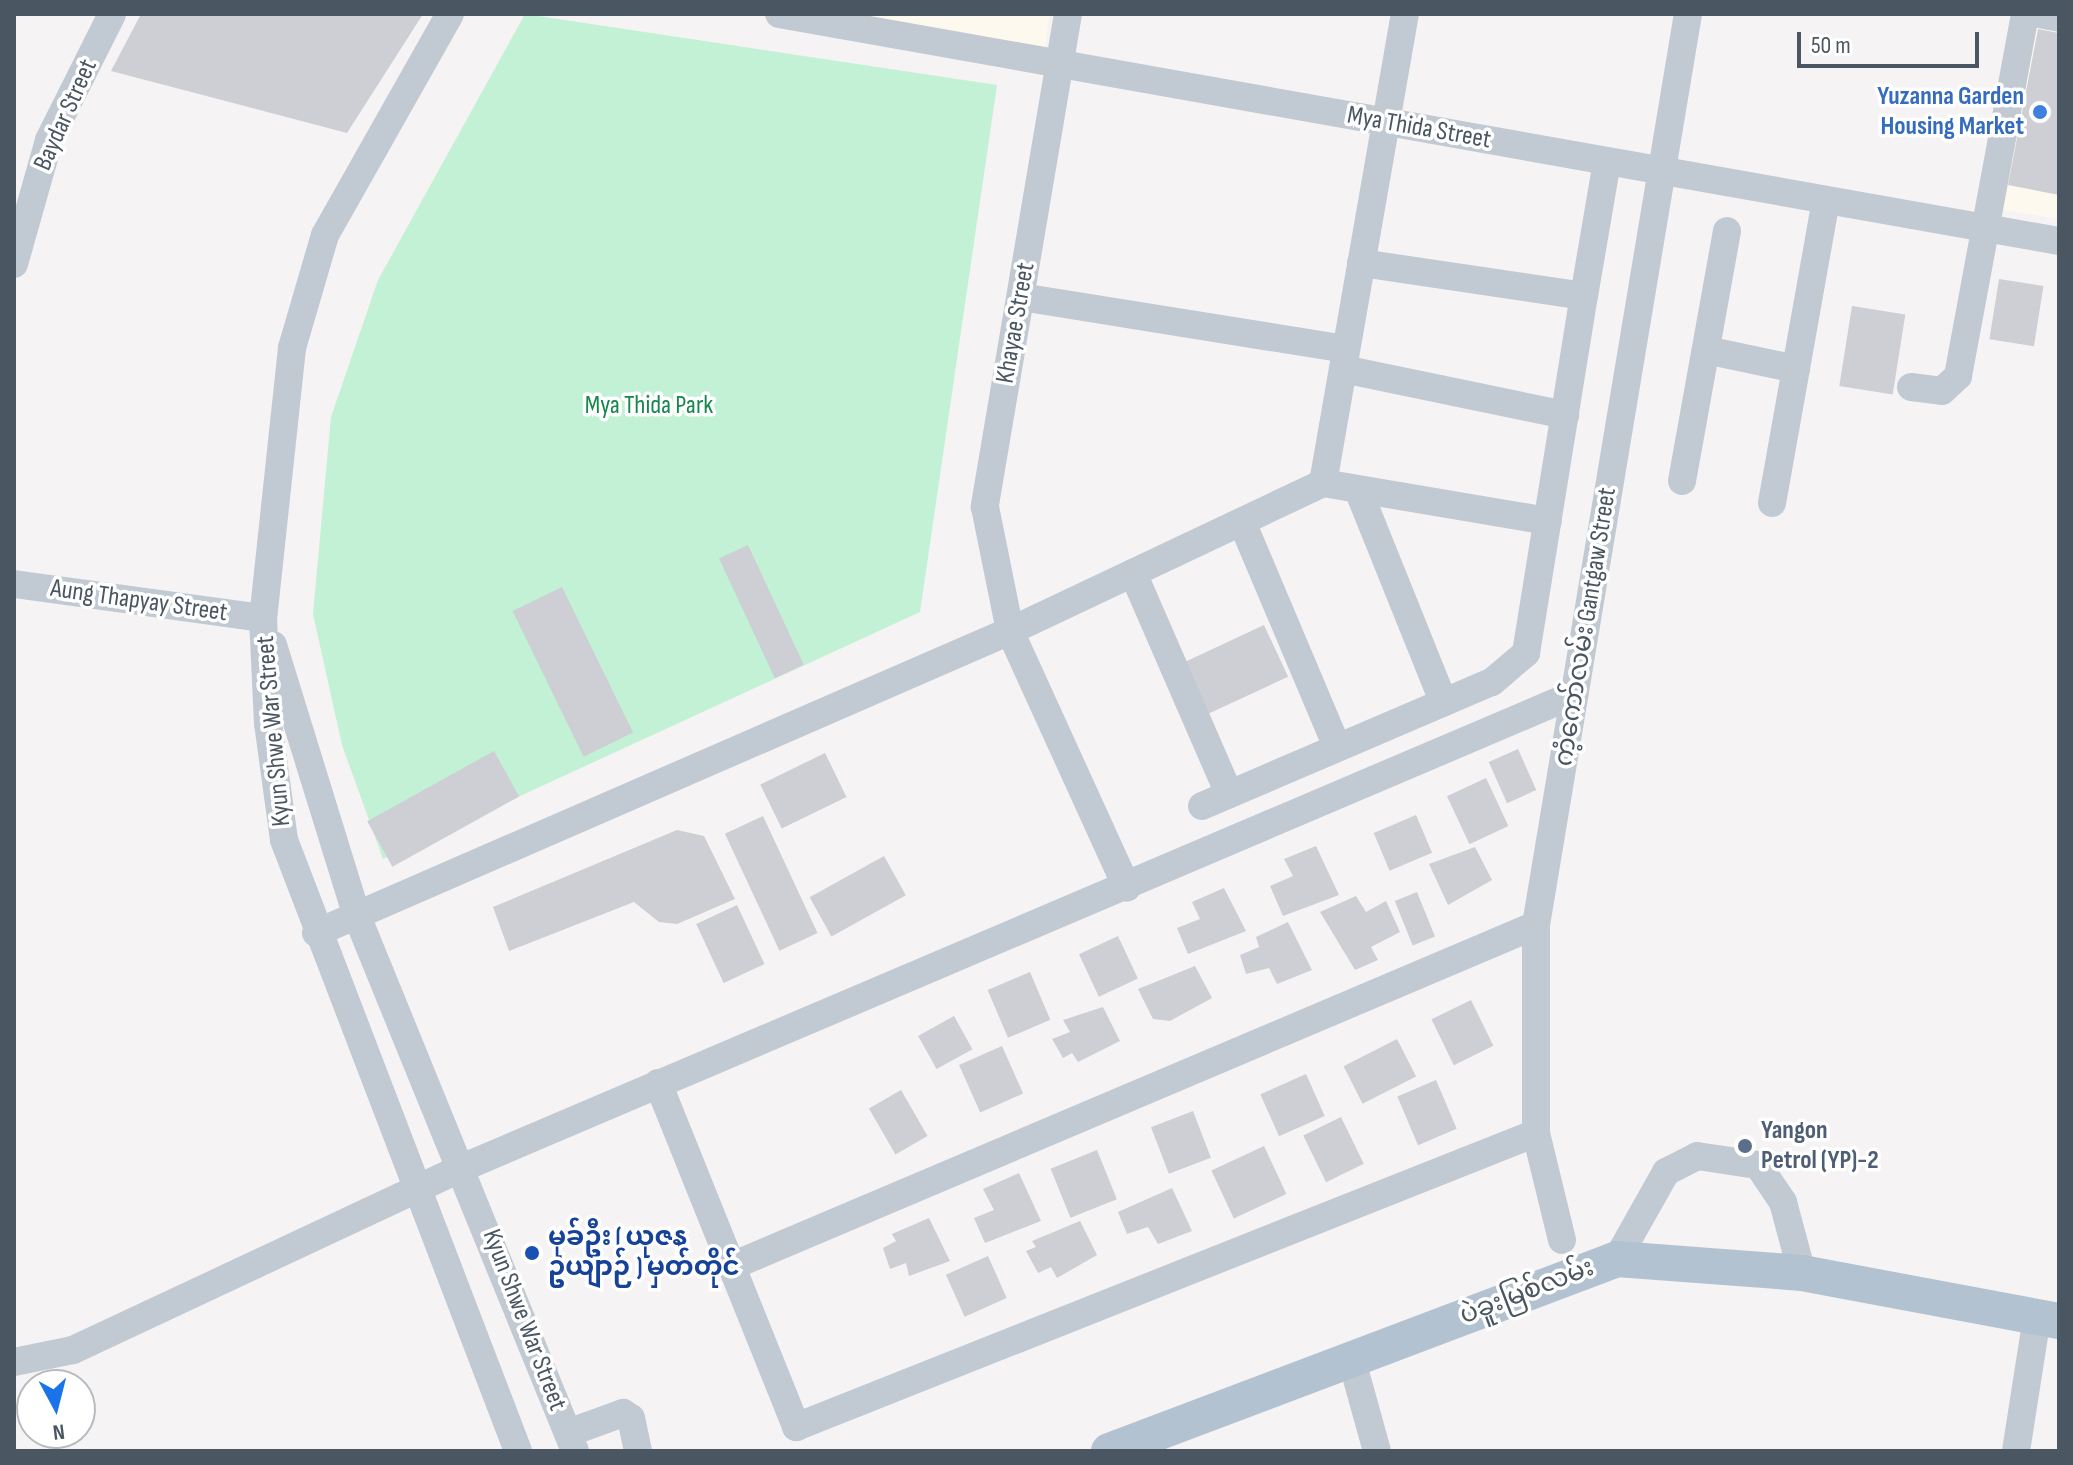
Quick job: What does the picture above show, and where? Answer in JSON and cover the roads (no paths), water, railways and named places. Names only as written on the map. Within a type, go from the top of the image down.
[{"type":"main road","name":"ပဲခူးမြစ်လမ်း","points":[[1109,1451],[1617,1259],[1802,1273],[2048,1319]]},
{"type":"street","name":"Baydar Street","points":[[14,264],[49,140],[112,14]]},
{"type":"street","points":[[263,618],[292,348],[325,235],[450,14]]},
{"type":"street","name":"Mya Thida Street","points":[[779,14],[2059,241]]},
{"type":"street","name":"Khayae Street","points":[[1068,14],[985,507],[1010,631],[1127,888]]},
{"type":"street","points":[[1323,483],[1405,14]]},
{"type":"street","name":"ကံ့ကော်လမ်း Gantgaw Street","points":[[1562,1240],[1536,1133],[1536,925],[1688,14]]},
{"type":"street","points":[[1911,387],[1942,391],[1958,376],[1988,229],[2025,14]]},
{"type":"street","points":[[2039,14],[2059,18]]},
{"type":"street","points":[[1202,806],[1492,682],[1526,653],[1607,162]]},
{"type":"street","points":[[1772,503],[1826,201]]},
{"type":"street","points":[[1682,481],[1727,231]]},
{"type":"street","points":[[1361,263],[1584,296]]},
{"type":"street","points":[[1021,297],[1345,359],[1565,415]]},
{"type":"street","points":[[1706,350],[1796,369]]},
{"type":"street","points":[[316,933],[1010,631],[1323,483],[1359,492],[1548,521]]},
{"type":"street","points":[[1359,492],[1444,703]]},
{"type":"street","points":[[1242,522],[1337,747]]},
{"type":"street","points":[[1133,573],[1229,794]]},
{"type":"street","name":"Aung Thapyay Street","points":[[14,584],[263,618]]},
{"type":"street","name":"Kyun Shwe War Street","points":[[263,618],[357,916],[464,1167],[571,1442]]},
{"type":"street","name":"Kyun Shwe War Street","points":[[263,618],[284,840],[316,933],[419,1188],[518,1451]]},
{"type":"street","points":[[14,1362],[73,1350],[464,1167],[1127,888],[1575,694]]},
{"type":"street","points":[[732,1266],[1536,925]]},
{"type":"street","points":[[658,1083],[796,1427],[1536,1133]]},
{"type":"street","points":[[1617,1259],[1666,1172],[1697,1156],[1758,1165],[1783,1202],[1802,1273]]},
{"type":"street","points":[[2016,1451],[2048,1319]]},
{"type":"street","points":[[1352,1361],[1377,1451]]},
{"type":"street","points":[[571,1442],[623,1413],[638,1451]]},
{"type":"place","name":"Yuzanna Garden Housing Market","points":[[2040,112]]},
{"type":"place","name":"Yangon Petrol (YP)-2","points":[[1745,1146]]},
{"type":"place","name":"မုခ်ဦး ( ယုဇန ဥယျာဉ် ) မှတ်တိုင်","points":[[532,1253]]},
{"type":"park label","name":"Mya Thida Park","points":[[649,406]]}]
